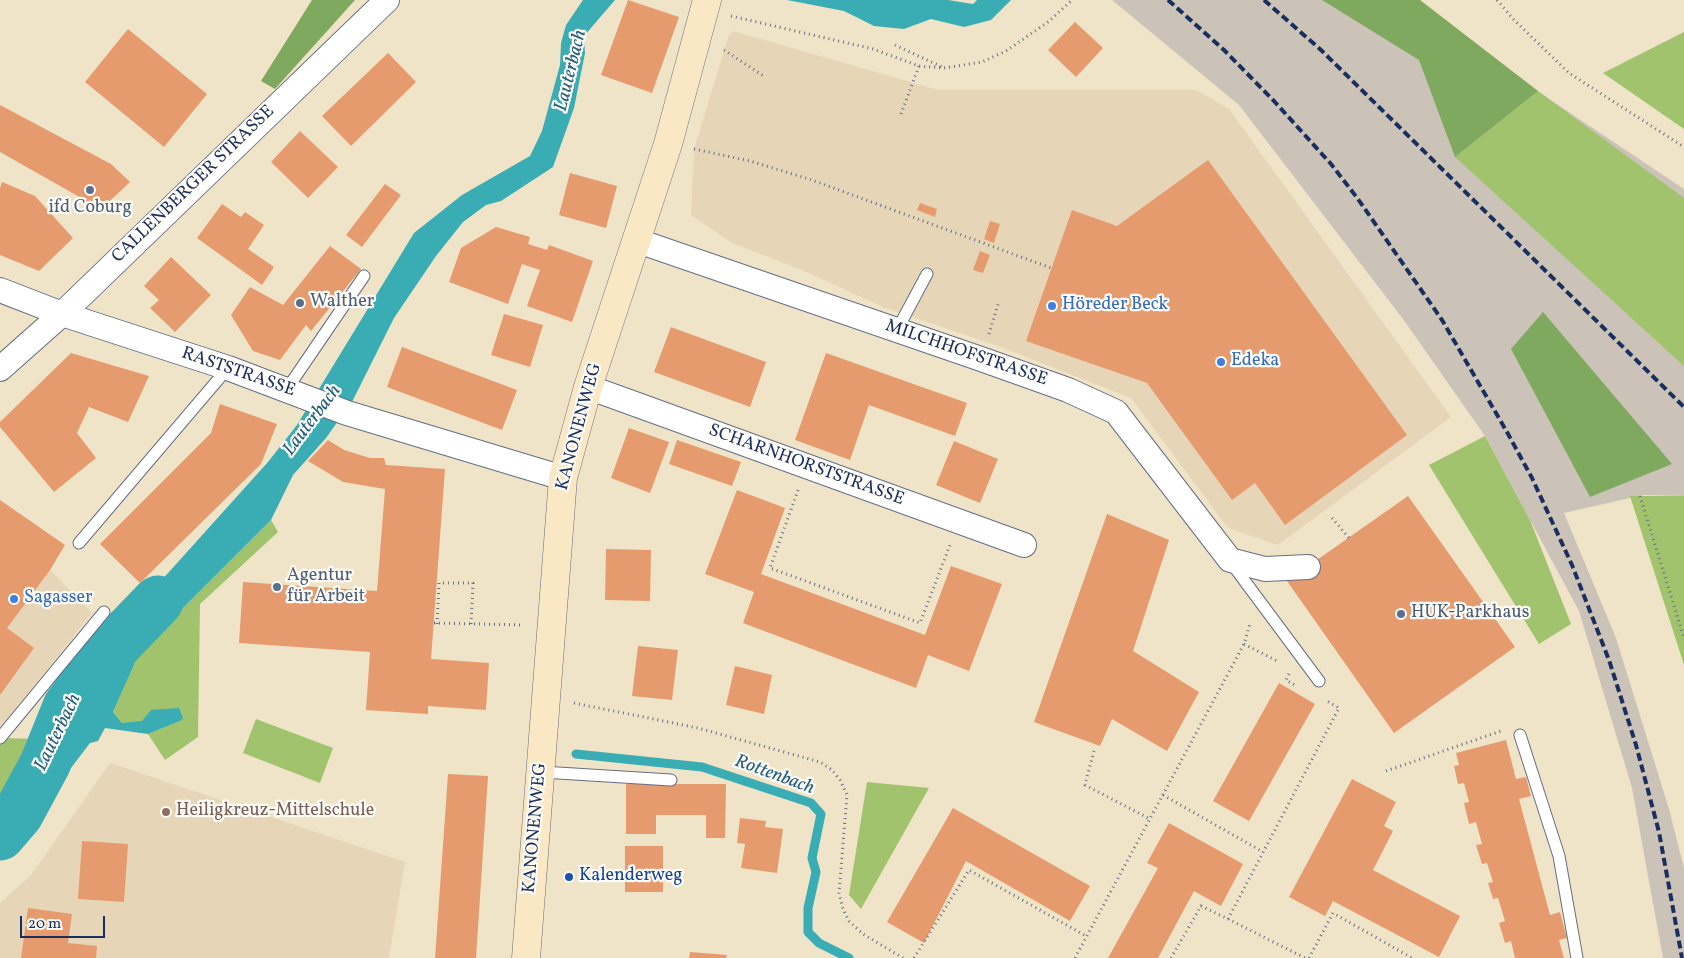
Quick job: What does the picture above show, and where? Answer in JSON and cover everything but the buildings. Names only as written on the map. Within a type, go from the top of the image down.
[{"type":"street","name":"CALLENBERGER STRASSE","points":[[0,369],[62,314],[387,0]]},
{"type":"street","name":"KANONENWEG","points":[[526,958],[531,871],[542,772],[550,625],[562,478],[588,387],[638,241],[668,144],[705,6]]},
{"type":"street","name":"MILCHHOFSTRASSE","points":[[638,241],[1068,390],[1116,412],[1230,560]]},
{"type":"street","name":"RASTSTRASSE","points":[[0,290],[62,314],[228,368],[347,413],[562,478]]},
{"type":"street","name":"SCHARNHORSTSTRASSE","points":[[588,387],[959,522],[1011,536]]},
{"type":"street","points":[[1230,560],[1265,569],[1308,567]]},
{"type":"lane","points":[[897,330],[927,274]]},
{"type":"lane","points":[[287,389],[364,276]]},
{"type":"lane","points":[[78,543],[228,368]]},
{"type":"lane","points":[[1230,560],[1319,681]]},
{"type":"lane","points":[[0,738],[104,612]]},
{"type":"lane","points":[[1520,735],[1559,856],[1577,958]]},
{"type":"lane","points":[[542,772],[671,780]]},
{"type":"path","points":[[705,6],[728,15],[873,49],[919,66],[944,68],[982,62],[1006,51],[1048,22],[1072,0]]},
{"type":"path","points":[[1497,0],[1514,20],[1569,73],[1684,147]]},
{"type":"path","points":[[895,45],[944,68]]},
{"type":"path","points":[[719,47],[765,77]]},
{"type":"path","points":[[901,114],[919,66]]},
{"type":"path","points":[[668,144],[750,161],[809,179],[1051,268]]},
{"type":"path","points":[[981,359],[999,301]]},
{"type":"path","points":[[807,466],[770,568],[920,623],[959,522]]},
{"type":"path","points":[[1640,496],[1684,638]]},
{"type":"path","points":[[1332,518],[1349,538]]},
{"type":"path","points":[[471,624],[473,583],[439,583],[436,623],[471,624],[550,625]]},
{"type":"path","points":[[1075,958],[1244,644],[1250,630],[1252,590]]},
{"type":"path","points":[[1244,644],[1284,665]]},
{"type":"path","points":[[1292,669],[1286,680],[1304,689]]},
{"type":"path","points":[[547,697],[698,728],[820,762],[832,770],[840,780],[847,795],[839,893],[843,909],[849,921],[863,934],[903,958]]},
{"type":"path","points":[[1228,919],[1339,708],[1322,699]]},
{"type":"path","points":[[1386,771],[1512,727],[1520,735]]},
{"type":"path","points":[[1094,751],[1085,785],[1150,819]]},
{"type":"path","points":[[1163,795],[1263,852]]},
{"type":"path","points":[[914,958],[969,870],[1086,936]]},
{"type":"path","points":[[1171,958],[1202,906],[1305,958]]},
{"type":"path","points":[[1309,958],[1333,913],[1412,958]]},
{"type":"shaded area","points":[[1112,0],[1401,0],[1684,189],[1684,496],[1643,495],[1564,513],[1616,638],[1669,809],[1684,868],[1684,958],[1663,958],[1632,788],[1579,611],[1485,436],[1403,319],[1239,105]]},
{"type":"shaded area","points":[[733,31],[938,90],[1196,90],[1229,109],[1451,417],[1278,545],[1228,528],[1131,398],[998,346],[883,307],[802,270],[732,243],[691,215],[694,149],[729,35]]},
{"type":"shaded area","points":[[0,533],[50,570],[92,613],[0,729]]},
{"type":"shaded area","name":"Heiligkreuz-Mittelschule","points":[[110,763],[405,862],[389,958],[0,958],[0,903],[31,875]]},
{"type":"green space","points":[[312,0],[355,0],[275,89],[261,81]]},
{"type":"green space","points":[[1322,0],[1420,0],[1538,91],[1455,157],[1419,60]]},
{"type":"green space","points":[[1684,32],[1684,129],[1603,73]]},
{"type":"green space","points":[[1538,91],[1684,198],[1684,366],[1455,157]]},
{"type":"green space","points":[[1543,312],[1672,464],[1590,497],[1511,349]]},
{"type":"green space","points":[[1485,436],[1530,520],[1571,624],[1539,644],[1429,465]]},
{"type":"green space","points":[[1630,496],[1684,496],[1684,665]]},
{"type":"green space","points":[[271,520],[278,532],[200,604],[198,737],[165,760],[148,734],[180,721],[122,723],[113,712],[138,656]]},
{"type":"green space","points":[[256,719],[333,748],[320,783],[243,753]]},
{"type":"green space","points":[[0,738],[43,739],[15,787],[0,807]]},
{"type":"green space","points":[[867,782],[929,788],[861,909],[849,895]]},
{"type":"water","points":[[583,0],[615,0],[584,36],[585,53],[574,108],[553,167],[501,201],[486,205],[463,222],[436,256],[394,318],[353,400],[326,438],[293,475],[271,520],[138,656],[113,712],[122,723],[142,721],[151,710],[179,708],[183,718],[148,734],[105,728],[98,741],[90,743],[7,852],[0,858],[0,807],[15,787],[43,739],[57,744],[94,711],[101,673],[115,632],[268,462],[297,425],[414,233],[462,195],[530,156],[542,131],[560,65],[561,43],[566,25]]},
{"type":"water","points":[[787,0],[948,0],[973,4],[977,0],[1011,0],[991,20],[964,27],[931,19],[904,29],[874,26],[844,11]]},
{"type":"waterway","name":"Lauterbach","points":[[0,835],[18,814],[45,764],[68,707],[105,656],[158,601]]},
{"type":"waterway","name":"Rottenbach","points":[[576,754],[702,767],[811,803],[821,814],[812,858],[816,872],[808,908],[808,932],[819,943],[849,958]]},
{"type":"railway","points":[[1168,0],[1224,50],[1274,101],[1331,164],[1358,199],[1442,320],[1532,478],[1572,565],[1609,660],[1636,745],[1659,832],[1682,958]]},
{"type":"railway","points":[[1264,0],[1321,50],[1684,407]]},
{"type":"place","name":"ifd Coburg","points":[[90,190]]},
{"type":"place","name":"Walther","points":[[300,303]]},
{"type":"place","name":"Höreder Beck","points":[[1052,306]]},
{"type":"place","name":"Edeka","points":[[1221,362]]},
{"type":"place","name":"Agentur für Arbeit","points":[[277,587]]},
{"type":"place","name":"Sagasser","points":[[14,599]]},
{"type":"place","name":"HUK-Parkhaus","points":[[1401,614]]},
{"type":"place","name":"Heiligkreuz-Mittelschule","points":[[166,812]]},
{"type":"place","name":"Kalenderweg","points":[[569,877]]}]
